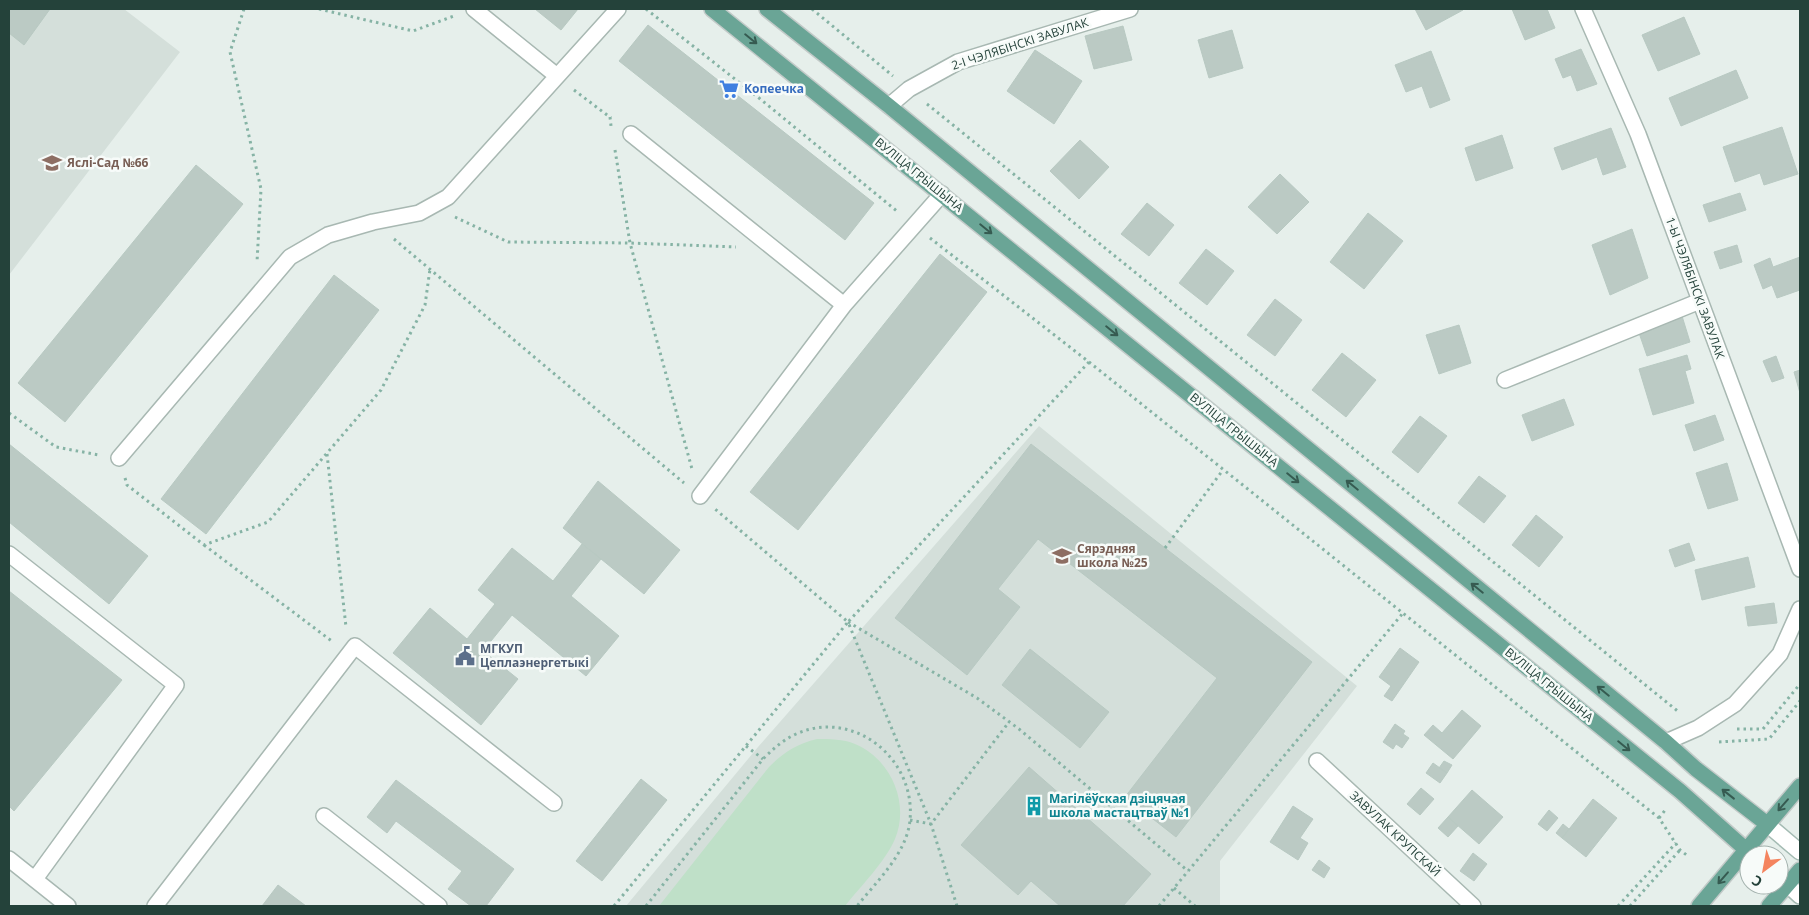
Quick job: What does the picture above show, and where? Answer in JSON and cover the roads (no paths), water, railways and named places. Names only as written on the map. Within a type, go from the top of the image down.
[{"type":"main road","name":"ВУЛІЦА ГРЫШЫНА","points":[[712,9],[1680,790],[1740,845]]},
{"type":"main road","points":[[768,9],[1666,742],[1696,769],[1767,824]]},
{"type":"main road","points":[[1754,845],[1767,824],[1800,786]]},
{"type":"main road","points":[[1699,906],[1739,864]]},
{"type":"main road","points":[[1789,878],[1800,870]]},
{"type":"main road","points":[[1769,906],[1775,895]]},
{"type":"street","points":[[474,9],[556,76]]},
{"type":"street","points":[[119,458],[290,256],[328,235],[373,222],[419,212],[448,197],[618,9]]},
{"type":"street","name":"2-І ЧЭЛЯБІНСКІ ЗАВУЛАК","points":[[889,106],[909,89],[958,62],[1130,9]]},
{"type":"street","name":"1-Ы ЧЭЛЯБІНСКІ ЗАВУЛАК","points":[[1583,9],[1638,134],[1800,569]]},
{"type":"street","points":[[631,134],[844,305]]},
{"type":"street","points":[[700,496],[844,305],[942,194]]},
{"type":"street","points":[[1504,380],[1700,301]]},
{"type":"street","points":[[9,554],[176,686],[35,879]]},
{"type":"street","points":[[1666,742],[1698,728],[1735,704],[1780,654],[1800,608]]},
{"type":"street","points":[[155,906],[355,646],[554,803]]},
{"type":"street","name":"ЗАВУЛАК КРУПСКАЙ","points":[[1317,761],[1473,906]]},
{"type":"street","points":[[324,816],[438,906]]},
{"type":"street","points":[[1767,824],[1800,852]]},
{"type":"street","points":[[9,859],[68,906]]},
{"type":"street","points":[[1789,887],[1800,896]]},
{"type":"place","name":"Копеечка","points":[[729,89]]},
{"type":"place","name":"Яслі-Сад №66","points":[[52,163]]},
{"type":"place","name":"Сярэдняя школа №25","points":[[1062,556]]},
{"type":"place","name":"МГКУП Цеплаэнергетыкі","points":[[465,656]]},
{"type":"place","name":"Магілёўская дзіцячая школа мастацтваў №1","points":[[1034,806]]}]
